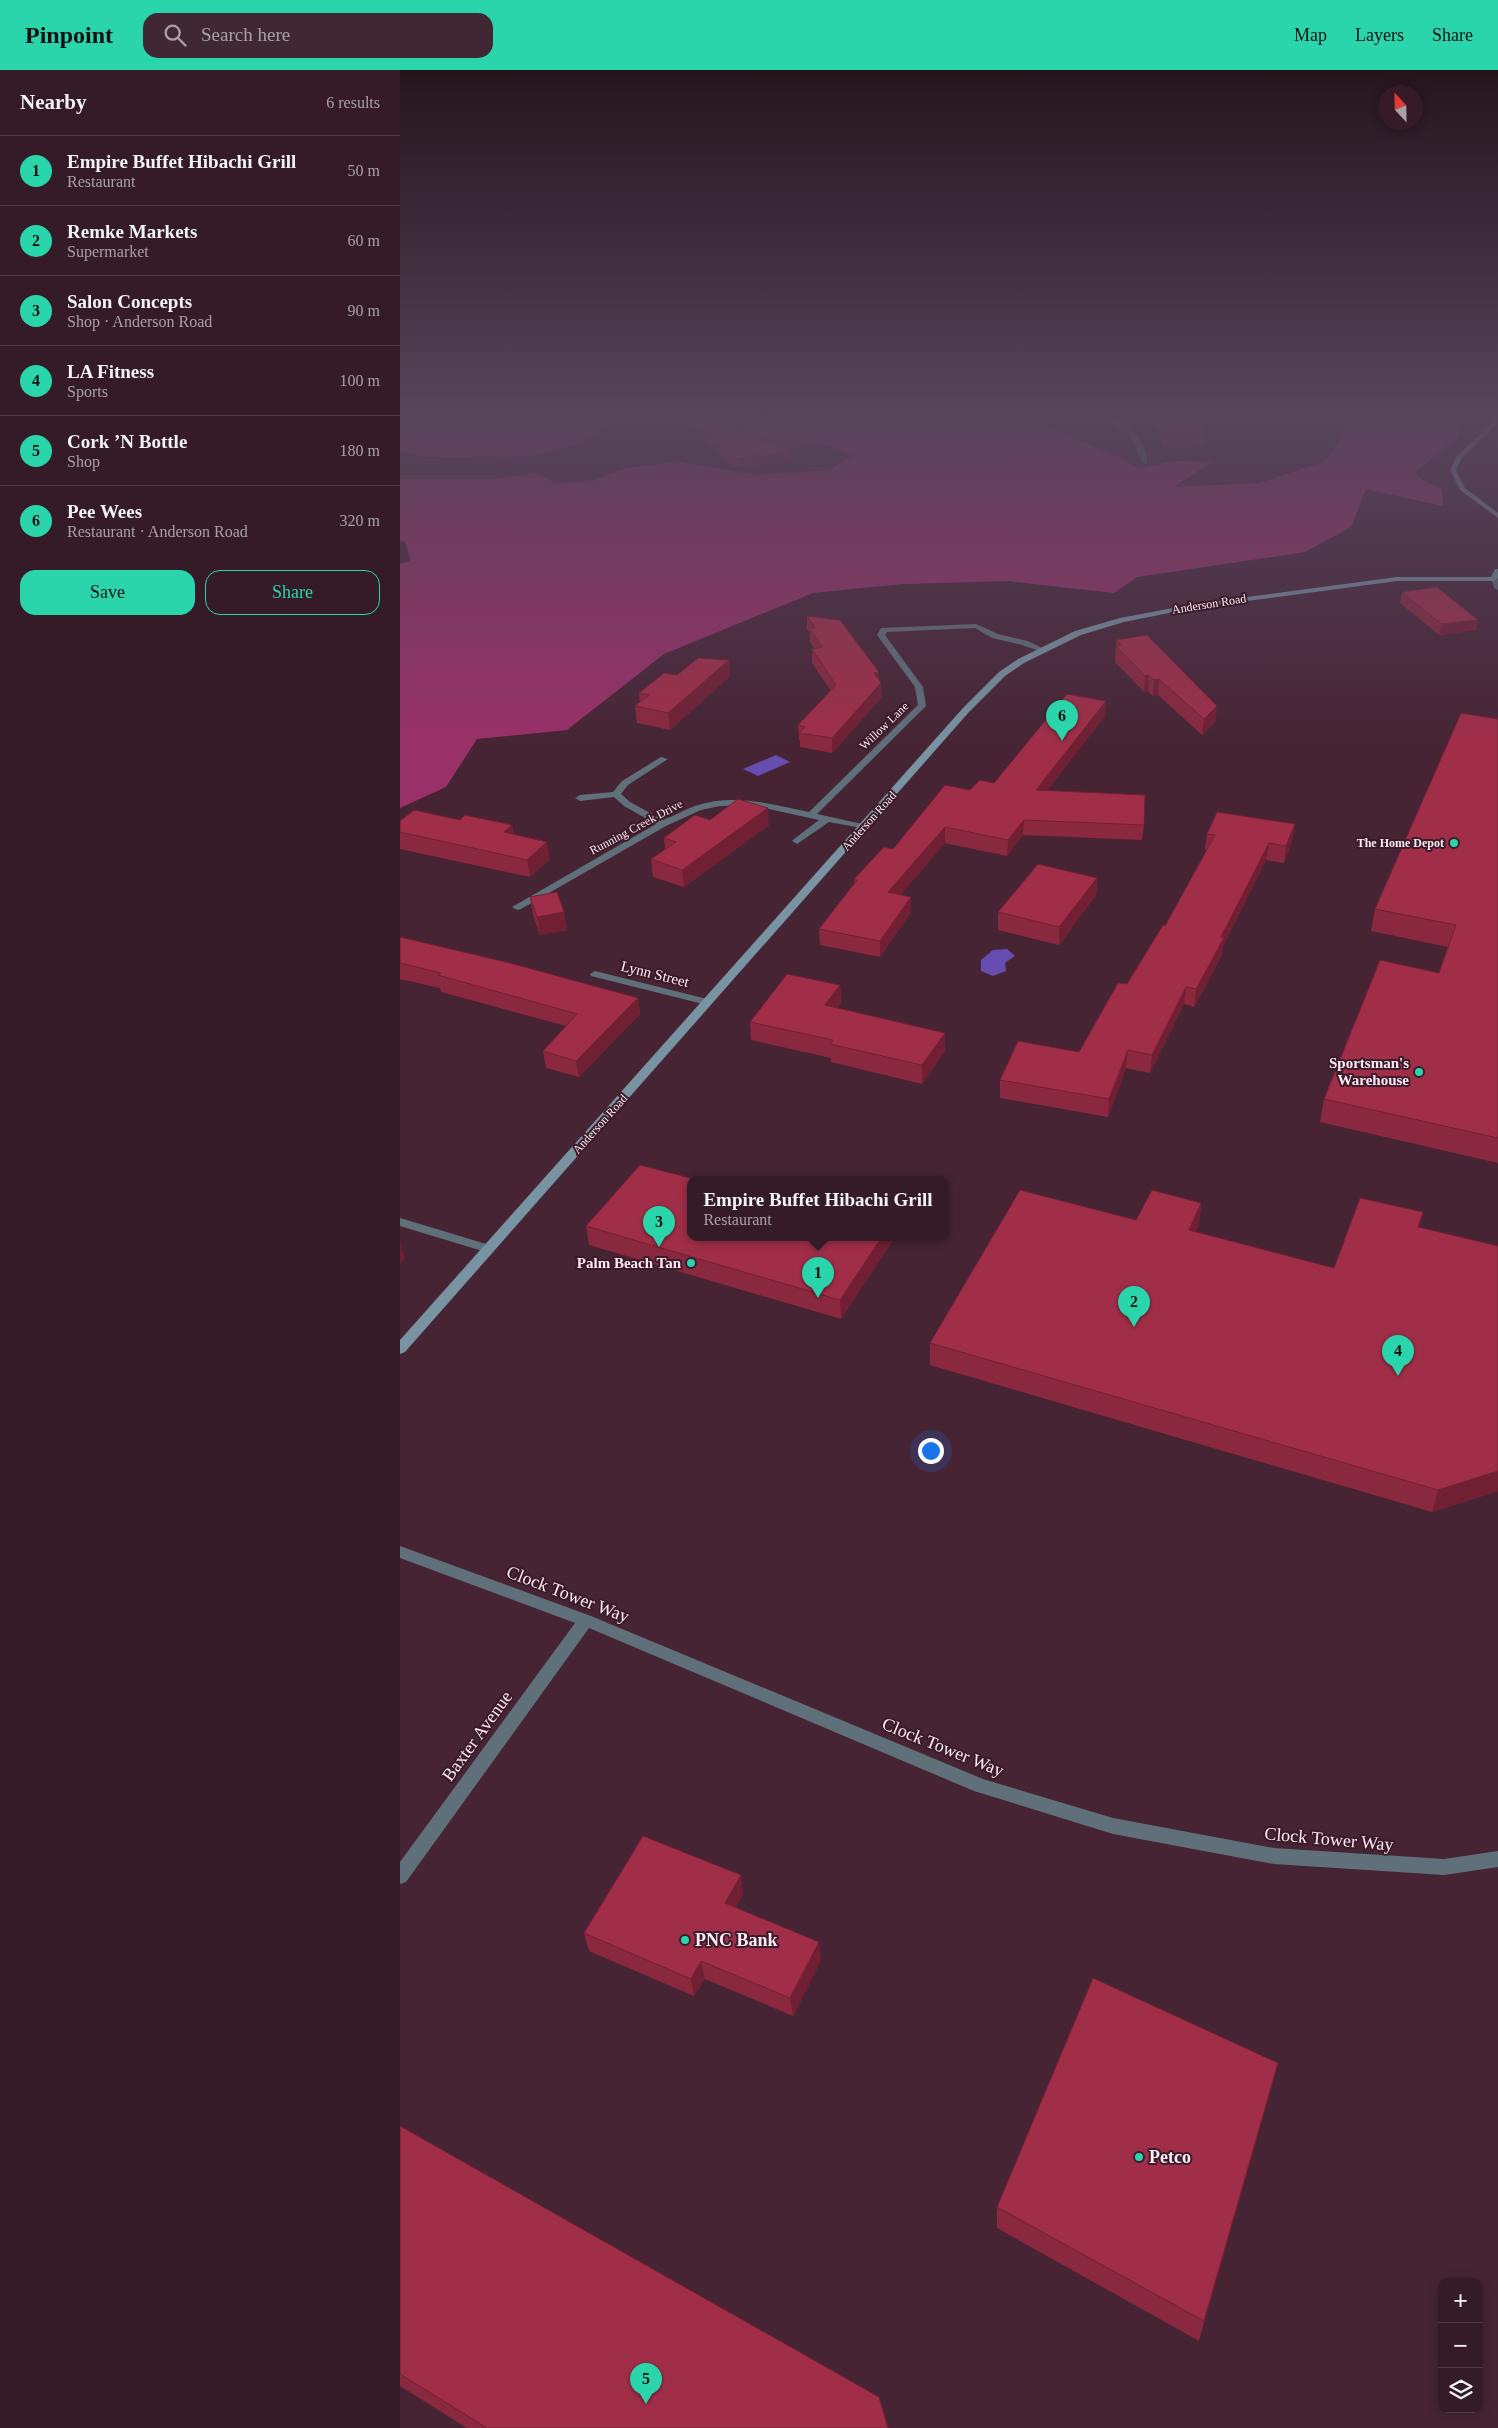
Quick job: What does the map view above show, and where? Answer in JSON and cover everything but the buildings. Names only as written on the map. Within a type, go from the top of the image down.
[{"type":"street","points":[[1498,571],[1496,579],[1498,588]]},
{"type":"street","name":"Anderson Road","points":[[400,1350],[981,694],[1008,670],[1042,650],[1078,633],[1123,620],[1194,606],[1397,579],[1496,579]]},
{"type":"street","name":"Willow Lane","points":[[811,815],[922,706],[920,687],[881,635],[884,630],[976,626],[995,636],[1025,643],[1042,650]]},
{"type":"street","points":[[580,798],[616,794],[625,783],[664,759]]},
{"type":"street","points":[[616,794],[627,804],[663,824]]},
{"type":"street","name":"Running Creek Drive","points":[[517,907],[663,824],[698,808],[734,802],[750,802],[864,827]]},
{"type":"street","points":[[797,841],[828,818]]},
{"type":"street","name":"Lynn Street","points":[[595,974],[707,1002]]},
{"type":"street","points":[[400,1222],[489,1249]]},
{"type":"street","name":"Clock Tower Way","points":[[400,1552],[586,1620],[980,1786],[1113,1826],[1274,1856],[1444,1867],[1498,1858]]},
{"type":"street","name":"Baxter Avenue","points":[[400,1876],[586,1620]]},
{"type":"shaded area","points":[[400,527],[1351,527],[1305,552],[1137,577],[1114,593],[1008,581],[903,584],[813,593],[664,654],[567,730],[477,739],[446,787],[400,808],[400,564],[411,561],[405,542],[400,541]]},
{"type":"shaded area","points":[[776,755],[790,762],[758,776],[743,769]]},
{"type":"shaded area","points":[[1007,949],[1015,956],[1005,963],[1006,971],[993,976],[981,971],[981,960],[993,950]]},
{"type":"place","name":"Pee Wees","points":[[1062,741]]},
{"type":"place","name":"The Home Depot","points":[[1454,843]]},
{"type":"place","name":"Sportsman's Warehouse","points":[[1419,1072]]},
{"type":"place","name":"Salon Concepts","points":[[659,1247]]},
{"type":"place","name":"Palm Beach Tan","points":[[691,1263]]},
{"type":"place","name":"Empire Buffet Hibachi Grill","points":[[818,1298]]},
{"type":"place","name":"Remke Markets","points":[[1134,1327]]},
{"type":"place","name":"LA Fitness","points":[[1398,1376]]},
{"type":"place","name":"PNC Bank","points":[[685,1940]]},
{"type":"place","name":"Petco","points":[[1139,2157]]},
{"type":"place","name":"Cork ’N Bottle","points":[[646,2404]]}]
